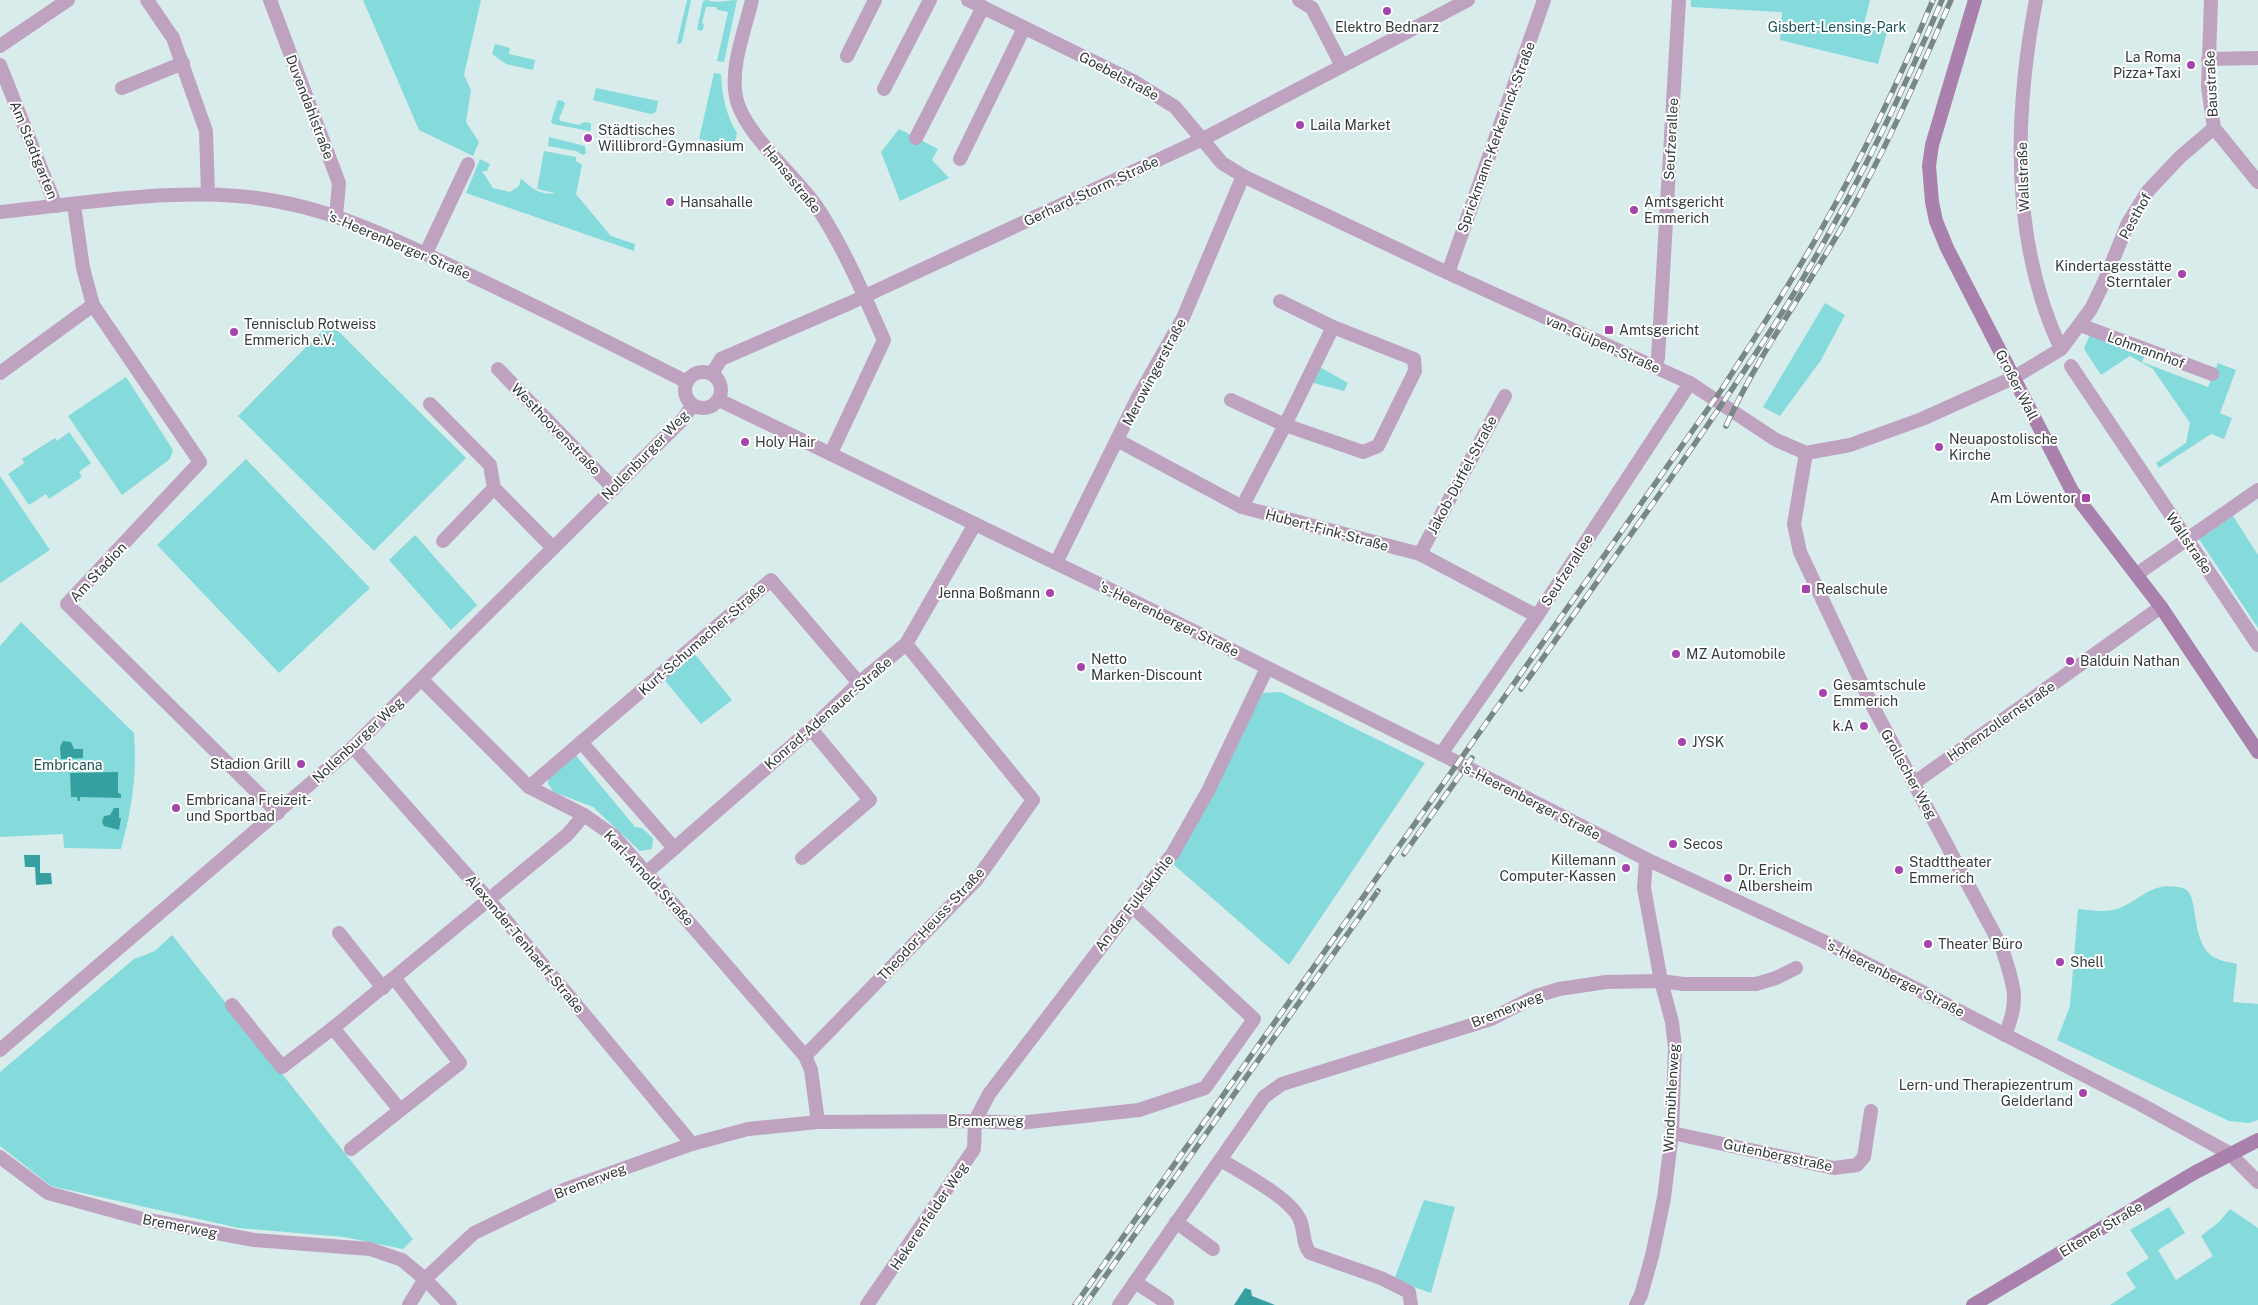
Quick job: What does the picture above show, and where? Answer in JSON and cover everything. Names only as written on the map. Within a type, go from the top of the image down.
[{"type":"main road","name":"Großer Wall","points":[[1975,0],[1932,145],[1929,184],[1936,221],[1947,248],[2072,491],[2161,607],[2258,752]]},
{"type":"main road","name":"Eltener Straße","points":[[1973,1305],[2229,1153],[2258,1140]]},
{"type":"street","points":[[0,46],[68,0]]},
{"type":"street","points":[[147,0],[173,38],[206,131],[208,194]]},
{"type":"street","name":"Duvendahlstraße","points":[[270,0],[339,183],[336,216]]},
{"type":"street","name":"Hansastraße","points":[[752,0],[736,70],[736,98],[748,123],[758,138],[816,206],[836,240],[863,297]]},
{"type":"street","points":[[847,56],[875,0]]},
{"type":"street","points":[[884,89],[930,0]]},
{"type":"street","name":"Goebelstraße","points":[[968,0],[1144,87],[1175,107],[1203,139]]},
{"type":"street","points":[[1299,0],[1312,8],[1342,66]]},
{"type":"street","name":"Gerhard-Storm-Straße","points":[[712,374],[721,359],[863,297],[1203,139],[1468,0]]},
{"type":"street","name":"Sprickmann-Kerkerinck-Straße","points":[[1448,273],[1544,0]]},
{"type":"street","name":"Seufzerallee","points":[[1655,366],[1658,358],[1664,270],[1679,0]]},
{"type":"street","name":"Wallstraße","points":[[2036,0],[2022,96],[2020,151],[2023,204],[2027,245],[2036,286],[2046,319],[2061,350]]},
{"type":"street","name":"Baustraße","points":[[2211,0],[2208,59],[2210,107],[2214,128],[2258,182]]},
{"type":"street","points":[[916,138],[983,7]]},
{"type":"street","points":[[960,159],[1024,28]]},
{"type":"street","points":[[2208,59],[2258,58]]},
{"type":"street","points":[[122,88],[183,63]]},
{"type":"street","name":"Am Stadtgarten","points":[[0,65],[56,206]]},
{"type":"street","name":"Pesthof","points":[[2013,378],[2061,350],[2080,325],[2104,282],[2128,223],[2148,191],[2180,158],[2214,128]]},
{"type":"street","name":"van-Gülpen-Straße","points":[[1203,139],[1222,163],[1243,176],[1448,273],[1690,383],[1776,440],[1806,453]]},
{"type":"street","points":[[426,253],[468,164]]},
{"type":"street","name":"Merowingerstraße","points":[[1056,563],[1137,399],[1183,318],[1243,176]]},
{"type":"street","name":"'s-Heerenberger Straße","points":[[0,212],[149,197],[208,194],[304,205],[426,253],[598,336],[687,382]]},
{"type":"street","points":[[0,373],[93,305],[83,268],[74,205]]},
{"type":"street","points":[[831,453],[884,340],[863,297]]},
{"type":"street","points":[[1231,400],[1285,425],[1364,452],[1378,446],[1415,370],[1414,359],[1333,327],[1280,301]]},
{"type":"street","name":"Am Stadion","points":[[93,305],[200,462],[67,604],[278,813]]},
{"type":"street","name":"Lohmannhof","points":[[2080,325],[2212,374]]},
{"type":"street","points":[[1242,507],[1333,327]]},
{"type":"street","name":"Wallstraße","points":[[2072,366],[2258,645]]},
{"type":"street","name":"Westhoovenstraße","points":[[498,369],[614,489]]},
{"type":"street","points":[[699,372],[712,374],[718,379],[721,386],[719,400],[710,408],[700,409],[692,406],[685,394],[687,382],[699,372]]},
{"type":"street","points":[[1806,453],[1850,445],[1922,419],[2013,378]]},
{"type":"street","name":"Seufzerallee","points":[[1441,754],[1537,616],[1690,383]]},
{"type":"street","name":"Jakob-Düffel-Straße","points":[[1420,554],[1505,396]]},
{"type":"street","name":"'s-Heerenberger Straße","points":[[719,400],[1056,563],[1441,754],[1646,859],[1821,940],[2140,1104],[2229,1153],[2258,1182]]},
{"type":"street","points":[[430,404],[490,465],[494,488],[553,548]]},
{"type":"street","name":"Nollenburger Weg","points":[[0,1050],[353,747],[614,489],[683,419],[692,406]]},
{"type":"street","name":"Hubert-Fink-Straße","points":[[1117,440],[1242,507],[1420,554],[1537,616]]},
{"type":"street","name":"Grollscher Weg","points":[[1806,453],[1794,524],[1800,552],[1872,705],[2002,948],[2014,986],[2015,1005],[2005,1035]]},
{"type":"street","points":[[442,541],[494,488]]},
{"type":"street","points":[[2137,574],[2186,538],[2258,490]]},
{"type":"street","name":"Konrad-Adenauer-Straße","points":[[646,873],[810,729],[859,683],[906,644],[975,524]]},
{"type":"street","name":"Kurt-Schumacher-Straße","points":[[529,786],[771,580],[859,683]]},
{"type":"street","name":"Hohenzollernstraße","points":[[1914,783],[2161,607]]},
{"type":"street","name":"Theodor-Heuss-Straße","points":[[805,1056],[977,878],[1033,800],[906,644]]},
{"type":"street","name":"An der Fulkskuhle","points":[[975,1121],[990,1094],[1173,854],[1208,791],[1267,668]]},
{"type":"street","name":"Karl-Arnold-Straße","points":[[422,680],[529,786],[584,815],[614,836],[805,1056],[810,1070],[818,1122]]},
{"type":"street","points":[[802,858],[870,800],[810,729]]},
{"type":"street","points":[[581,742],[674,848]]},
{"type":"street","name":"Alexander-Tenhaeff-Straße","points":[[353,747],[489,900],[692,1144]]},
{"type":"street","points":[[232,1005],[282,1067],[395,979],[567,835],[584,815]]},
{"type":"street","name":"Windmühlenweg","points":[[1636,1305],[1641,1295],[1652,1256],[1664,1198],[1672,1133],[1675,1047],[1672,1022],[1661,980],[1644,888],[1646,859]]},
{"type":"street","name":"Bremerweg","points":[[0,1157],[48,1193],[143,1219],[254,1240],[370,1249],[402,1260],[425,1279],[474,1232],[566,1189],[692,1144],[748,1129],[818,1122],[975,1121],[1019,1123],[1139,1110],[1205,1088],[1217,1074],[1254,1019],[1133,907]]},
{"type":"street","points":[[340,932],[383,988]]},
{"type":"street","name":"Bremerweg","points":[[1221,1160],[1264,1097],[1282,1084],[1491,1018],[1536,996],[1559,989],[1606,982],[1661,980],[1683,984],[1756,984],[1776,978],[1796,968]]},
{"type":"street","points":[[351,1149],[460,1063],[395,979]]},
{"type":"street","points":[[333,1028],[400,1110]]},
{"type":"street","name":"Gutenbergstraße","points":[[1672,1133],[1834,1168],[1857,1165],[1864,1157],[1871,1111]]},
{"type":"street","name":"Hekerenfelder Weg","points":[[867,1305],[974,1148],[975,1121]]},
{"type":"street","points":[[1119,1305],[1221,1160],[1289,1204],[1300,1220],[1305,1248],[1310,1253],[1381,1278],[1409,1292],[1411,1305]]},
{"type":"street","points":[[1176,1222],[1213,1249]]},
{"type":"street","points":[[409,1305],[425,1279],[450,1305]]},
{"type":"street","points":[[1135,1282],[1167,1304]]},
{"type":"green space","points":[[363,0],[481,0],[464,75],[471,90],[466,122],[479,142],[473,156],[419,130]]},
{"type":"green space","points":[[687,0],[691,0],[682,42],[679,44],[677,43]]},
{"type":"green space","points":[[737,0],[724,62],[717,61],[728,12],[718,10],[716,7],[706,7],[702,23],[704,24],[703,30],[697,29],[703,1],[718,2]]},
{"type":"green space","name":"Gisbert-Lensing-Park","points":[[1691,0],[1870,0],[1864,24],[1887,32],[1878,64],[1780,40],[1782,12],[1691,7]]},
{"type":"green space","points":[[495,44],[510,48],[509,54],[535,60],[533,70],[506,64],[492,54]]},
{"type":"green space","points":[[714,73],[721,74],[725,105],[737,133],[734,147],[699,139]]},
{"type":"green space","points":[[596,88],[658,101],[656,112],[651,114],[593,100]]},
{"type":"green space","points":[[558,100],[563,101],[565,104],[559,119],[561,121],[579,125],[584,122],[591,123],[591,130],[553,124],[551,121]]},
{"type":"green space","points":[[899,129],[938,149],[932,160],[949,178],[900,201],[881,152]]},
{"type":"green space","points":[[549,137],[585,146],[586,153],[583,155],[576,151],[548,146]]},
{"type":"green space","points":[[544,151],[576,157],[576,161],[582,165],[576,194],[611,236],[635,244],[634,251],[466,193],[480,159],[490,164],[487,171],[482,171],[493,188],[510,192],[519,186],[521,178],[536,190],[550,194],[555,193],[537,189]]},
{"type":"green space","points":[[1825,303],[1845,315],[1821,360],[1780,416],[1763,407]]},
{"type":"green space","points":[[330,323],[466,458],[374,551],[238,416]]},
{"type":"green space","points":[[2090,334],[2145,355],[2142,362],[2208,387],[2218,363],[2236,370],[2220,413],[2232,418],[2224,439],[2211,434],[2159,468],[2156,463],[2186,443],[2190,423],[2153,369],[2130,356],[2101,375],[2084,349]]},
{"type":"green space","points":[[1318,366],[1348,383],[1344,391],[1310,382]]},
{"type":"green space","points":[[126,377],[173,450],[170,459],[122,495],[68,416]]},
{"type":"green space","points":[[69,432],[91,463],[79,472],[82,477],[49,499],[46,494],[29,505],[8,474],[24,463],[22,459],[55,438],[57,441]]},
{"type":"green space","points":[[246,459],[370,588],[279,673],[157,545]]},
{"type":"green space","points":[[0,476],[50,550],[0,583]]},
{"type":"green space","points":[[2233,516],[2258,555],[2258,628],[2199,539]]},
{"type":"green space","points":[[415,535],[477,605],[451,630],[389,560]]},
{"type":"green space","name":"Embricana","points":[[21,622],[134,733],[135,763],[133,792],[121,849],[64,848],[63,834],[0,837],[0,646]]},
{"type":"green space","points":[[693,652],[732,700],[701,724],[662,677]]},
{"type":"green space","points":[[1281,692],[1425,763],[1289,965],[1173,864],[1263,693]]},
{"type":"green space","points":[[574,753],[635,827],[642,828],[653,838],[652,849],[640,851],[593,807],[554,792],[548,784],[549,776]]},
{"type":"green space","points":[[2166,886],[2183,888],[2190,894],[2199,934],[2209,953],[2220,960],[2237,964],[2233,1002],[2258,1004],[2258,1120],[2249,1123],[2229,1121],[2057,1040],[2070,1006],[2078,909],[2113,910],[2130,903],[2153,889]]},
{"type":"green space","points":[[172,935],[413,1239],[403,1249],[344,1237],[239,1228],[51,1186],[0,1146],[0,1072],[134,959],[155,951]]},
{"type":"green space","points":[[1424,1200],[1455,1207],[1431,1293],[1394,1280]]},
{"type":"green space","points":[[2169,1207],[2185,1233],[2158,1250],[2176,1280],[2213,1256],[2201,1236],[2219,1222],[2230,1209],[2258,1228],[2258,1305],[2110,1305],[2136,1288],[2126,1273],[2149,1258],[2130,1230]]},
{"type":"shaded area","points":[[63,741],[71,742],[74,749],[83,749],[83,758],[61,759],[60,747]]},
{"type":"shaded area","points":[[118,772],[118,793],[121,794],[121,798],[80,797],[80,801],[78,801],[77,797],[71,797],[70,773]]},
{"type":"shaded area","points":[[114,808],[119,808],[119,818],[121,818],[119,830],[104,826],[102,822],[104,816],[110,815]]},
{"type":"shaded area","points":[[24,855],[40,855],[40,873],[51,873],[52,884],[36,885],[35,867],[25,867]]},
{"type":"shaded area","points":[[1245,1288],[1251,1290],[1252,1296],[1275,1305],[1234,1305]]},
{"type":"railway","points":[[1075,1305],[1722,389],[1814,243],[1841,194],[1882,112],[1933,0]]},
{"type":"railway","points":[[1521,689],[1722,405],[1785,308],[1829,233],[1870,157],[1942,0]]},
{"type":"railway","points":[[1726,426],[1751,376],[1825,256],[1870,176],[1912,89],[1951,0]]},
{"type":"railway","points":[[1404,854],[1472,758]]},
{"type":"railway","points":[[1085,1305],[1378,891]]},
{"type":"place","name":"Elektro Bednarz","points":[[1387,11]]},
{"type":"place","name":"La Roma Pizza+Taxi","points":[[2191,65]]},
{"type":"place","name":"Laila Market","points":[[1300,125]]},
{"type":"place","name":"Städtisches Willibrord-Gymnasium","points":[[588,138]]},
{"type":"place","name":"Hansahalle","points":[[670,202]]},
{"type":"place","name":"Amtsgericht Emmerich","points":[[1634,210]]},
{"type":"place","name":"Kindertagesstätte Sterntaler","points":[[2182,274]]},
{"type":"place","name":"Amtsgericht","points":[[1609,330]]},
{"type":"place","name":"Tennisclub Rotweiss Emmerich e.V.","points":[[234,332]]},
{"type":"place","name":"Holy Hair","points":[[745,442]]},
{"type":"place","name":"Neuapostolische Kirche","points":[[1939,447]]},
{"type":"place","name":"Am Löwentor","points":[[2086,498]]},
{"type":"place","name":"Realschule","points":[[1806,589]]},
{"type":"place","name":"Jenna Boßmann","points":[[1050,593]]},
{"type":"place","name":"MZ Automobile","points":[[1676,654]]},
{"type":"place","name":"Balduin Nathan","points":[[2070,661]]},
{"type":"place","name":"Netto Marken-Discount","points":[[1081,667]]},
{"type":"place","name":"Gesamtschule Emmerich","points":[[1823,693]]},
{"type":"place","name":"k.A","points":[[1864,726]]},
{"type":"place","name":"JYSK","points":[[1682,742]]},
{"type":"place","name":"Stadion Grill","points":[[301,764]]},
{"type":"place","name":"Embricana Freizeit- und Sportbad","points":[[176,808]]},
{"type":"place","name":"Secos","points":[[1673,844]]},
{"type":"place","name":"Killemann Computer-Kassen","points":[[1626,868]]},
{"type":"place","name":"Stadttheater Emmerich","points":[[1899,870]]},
{"type":"place","name":"Dr. Erich Albersheim","points":[[1728,878]]},
{"type":"place","name":"Theater Büro","points":[[1928,944]]},
{"type":"place","name":"Shell","points":[[2060,962]]},
{"type":"place","name":"Lern- und Therapiezentrum Gelderland","points":[[2083,1093]]}]
